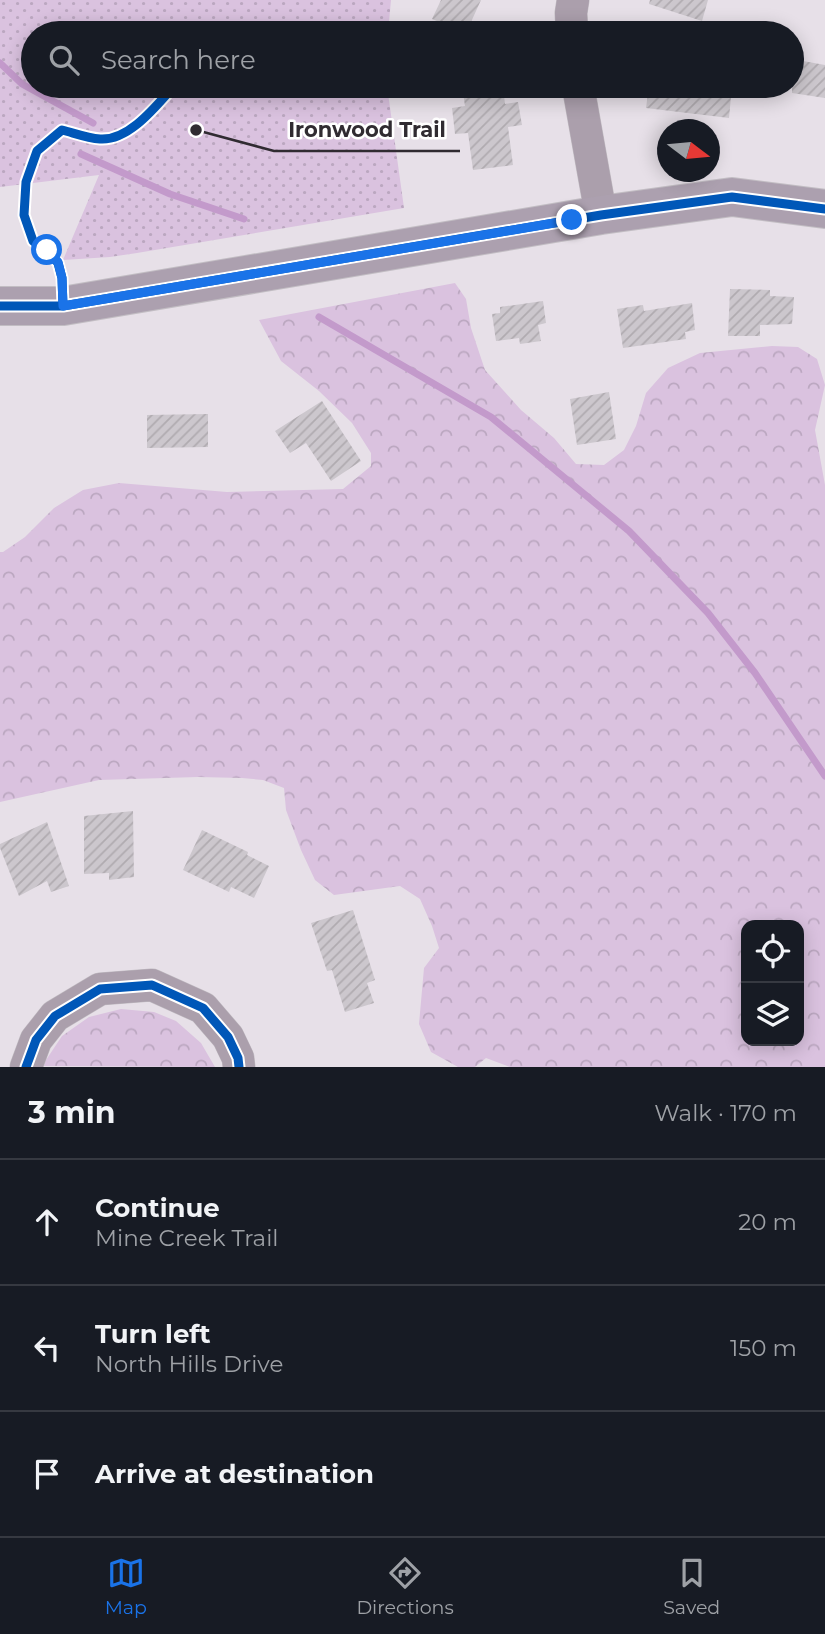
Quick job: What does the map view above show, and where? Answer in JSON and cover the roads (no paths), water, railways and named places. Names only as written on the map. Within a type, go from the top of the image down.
[{"type":"main road","points":[[0,306],[63,306],[601,215],[732,197],[825,209]]},
{"type":"street","points":[[571,21],[573,0]]},
{"type":"street","points":[[580,98],[601,215]]},
{"type":"street","points":[[26,1067],[36,1040],[55,1016],[100,989],[152,985],[203,1008],[228,1037],[238,1058],[239,1067]]},
{"type":"waterway","points":[[0,63],[21,83]]},
{"type":"waterway","points":[[47,98],[93,123]]},
{"type":"waterway","points":[[81,154],[170,194],[244,219]]},
{"type":"waterway","points":[[319,317],[491,417],[629,531],[708,613],[755,673],[825,776]]},
{"type":"place","name":"Ironwood Trail","points":[[196,130]]}]
